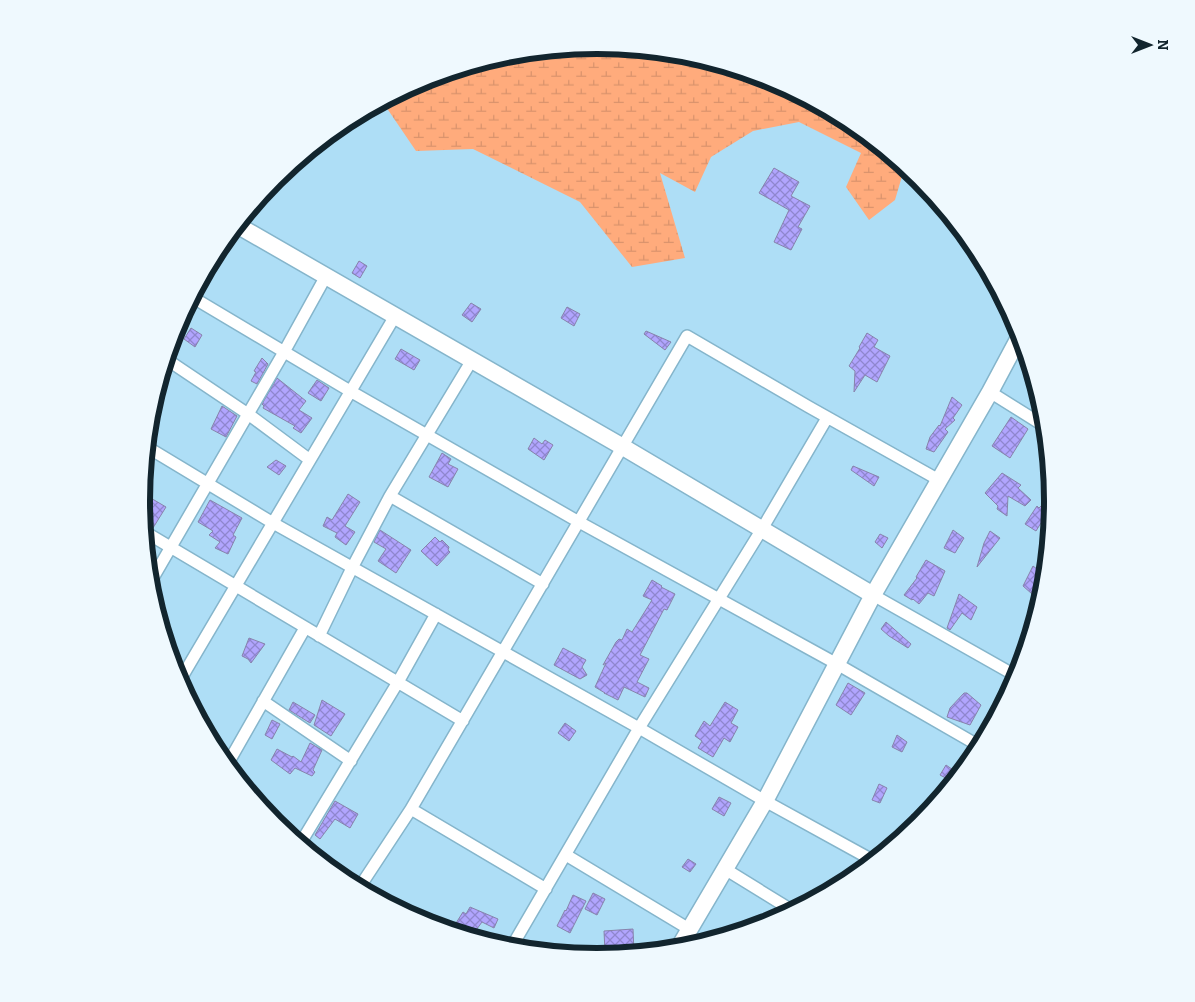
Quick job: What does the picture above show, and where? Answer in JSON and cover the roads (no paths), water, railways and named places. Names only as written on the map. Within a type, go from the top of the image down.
[{"type":"street","points":[[243,229],[623,447],[873,595],[1011,673]]},
{"type":"street","points":[[156,572],[326,276]]},
{"type":"street","points":[[197,300],[350,391],[579,522],[837,664],[973,743]]},
{"type":"street","points":[[185,674],[395,316]]},
{"type":"street","points":[[363,882],[411,809],[687,336],[827,418],[939,480]]},
{"type":"street","points":[[683,940],[765,801],[873,595],[1016,343]]},
{"type":"street","points":[[319,636],[390,496],[472,360]]},
{"type":"street","points":[[172,364],[248,414],[310,460]]},
{"type":"street","points":[[990,392],[1037,422]]},
{"type":"street","points":[[515,941],[639,728],[762,529],[827,418]]},
{"type":"street","points":[[153,451],[352,568],[868,858]]},
{"type":"street","points":[[390,496],[543,584]]},
{"type":"street","points":[[152,537],[463,721]]},
{"type":"street","points":[[304,838],[398,682],[436,614]]},
{"type":"street","points":[[232,757],[305,628]]},
{"type":"street","points":[[263,701],[351,761]]},
{"type":"street","points":[[411,809],[546,889]]},
{"type":"street","points":[[566,855],[689,929]]},
{"type":"street","points":[[725,869],[786,906]]}]
